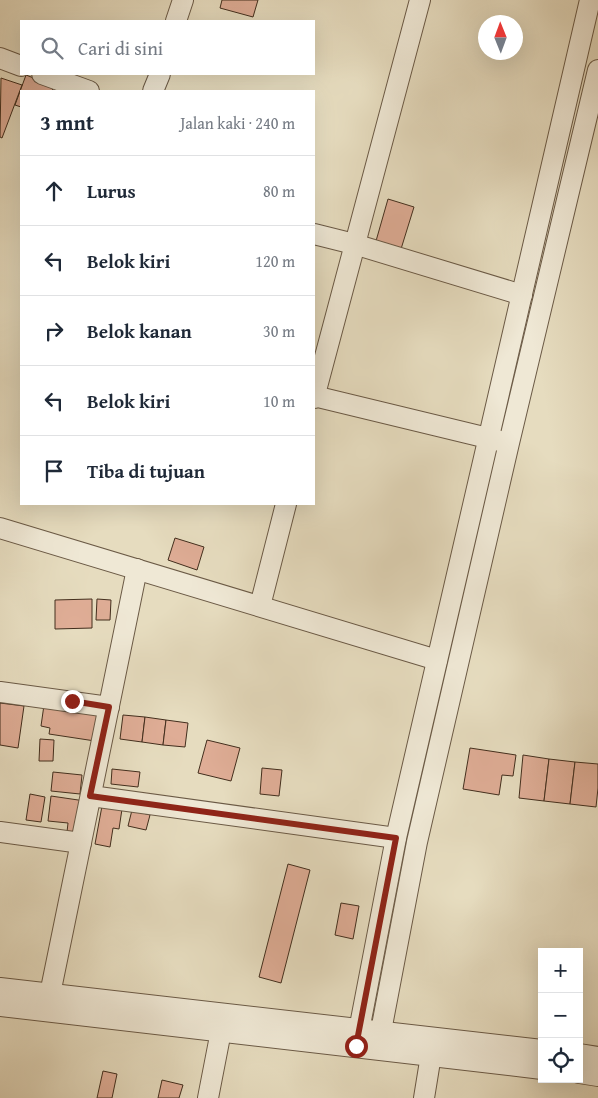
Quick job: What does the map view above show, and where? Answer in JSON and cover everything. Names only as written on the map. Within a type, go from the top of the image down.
[{"type":"street","points":[[176,20],[182,0]]},
{"type":"street","points":[[315,393],[420,0]]},
{"type":"street","points":[[357,1038],[396,838],[590,0]]},
{"type":"street","points":[[0,58],[20,66]]},
{"type":"street","points":[[378,1040],[418,842],[509,444],[594,111],[598,70]]},
{"type":"street","points":[[45,75],[86,90]]},
{"type":"street","points":[[153,90],[160,75]]},
{"type":"street","points":[[315,234],[522,294]]},
{"type":"street","points":[[315,397],[489,437],[509,444]]},
{"type":"street","points":[[260,606],[286,505]]},
{"type":"street","points":[[0,528],[437,660]]},
{"type":"street","points":[[50,994],[137,569]]},
{"type":"street","points":[[0,692],[109,707]]},
{"type":"street","points":[[90,796],[396,838]]},
{"type":"street","points":[[0,832],[81,842]]},
{"type":"street","points":[[0,988],[357,1038]]},
{"type":"street","points":[[0,1006],[221,1031],[538,1050]]},
{"type":"street","points":[[208,1098],[221,1031]]},
{"type":"street","points":[[378,1040],[431,1055],[538,1068]]},
{"type":"street","points":[[424,1098],[431,1055]]},
{"type":"street","points":[[583,1055],[598,1057]]},
{"type":"street","points":[[583,1074],[598,1076]]},
{"type":"building","points":[[222,0],[258,0],[253,17],[220,8]]},
{"type":"building","points":[[26,75],[54,86],[52,90],[20,90]]},
{"type":"building","points":[[1,78],[22,85],[2,138],[0,137]]},
{"type":"building","points":[[20,91],[20,107],[15,105]]},
{"type":"building","points":[[388,199],[414,207],[401,249],[376,241]]},
{"type":"building","points":[[175,538],[204,547],[197,570],[168,560]]},
{"type":"building","points":[[92,599],[92,628],[55,629],[55,600]]},
{"type":"building","points":[[97,599],[111,600],[110,620],[96,620]]},
{"type":"building","points":[[0,703],[24,706],[18,748],[0,745]]},
{"type":"building","points":[[44,705],[99,713],[95,741],[49,734],[50,728],[41,726]]},
{"type":"building","points":[[123,715],[145,717],[142,742],[120,739]]},
{"type":"building","points":[[145,717],[166,720],[163,745],[142,742]]},
{"type":"building","points":[[166,720],[188,723],[185,747],[163,745]]},
{"type":"building","points":[[40,739],[54,740],[53,761],[39,761]]},
{"type":"building","points":[[207,740],[240,748],[231,781],[198,773]]},
{"type":"building","points":[[470,748],[516,755],[513,776],[502,775],[499,795],[463,789]]},
{"type":"building","points":[[523,755],[549,759],[544,801],[519,798]]},
{"type":"building","points":[[549,759],[575,762],[570,804],[544,801]]},
{"type":"building","points":[[575,762],[598,764],[596,807],[570,804]]},
{"type":"building","points":[[262,768],[282,770],[279,796],[260,794]]},
{"type":"building","points":[[112,769],[140,772],[138,787],[111,784]]},
{"type":"building","points":[[53,772],[82,775],[80,794],[51,791]]},
{"type":"building","points":[[30,794],[45,797],[41,822],[26,820]]},
{"type":"building","points":[[51,796],[85,801],[81,834],[67,832],[68,823],[48,821]]},
{"type":"building","points":[[102,806],[122,809],[119,829],[113,828],[110,847],[95,844]]},
{"type":"building","points":[[132,810],[150,815],[146,830],[128,826]]},
{"type":"building","points":[[288,864],[310,870],[281,983],[259,977]]},
{"type":"building","points":[[341,903],[359,906],[353,939],[335,935]]},
{"type":"building","points":[[103,1071],[117,1074],[112,1098],[97,1098]]},
{"type":"building","points":[[162,1080],[183,1085],[179,1098],[158,1098]]},
{"type":"route","points":[[72,701],[109,707],[90,796],[396,838],[356,1046]]}]
